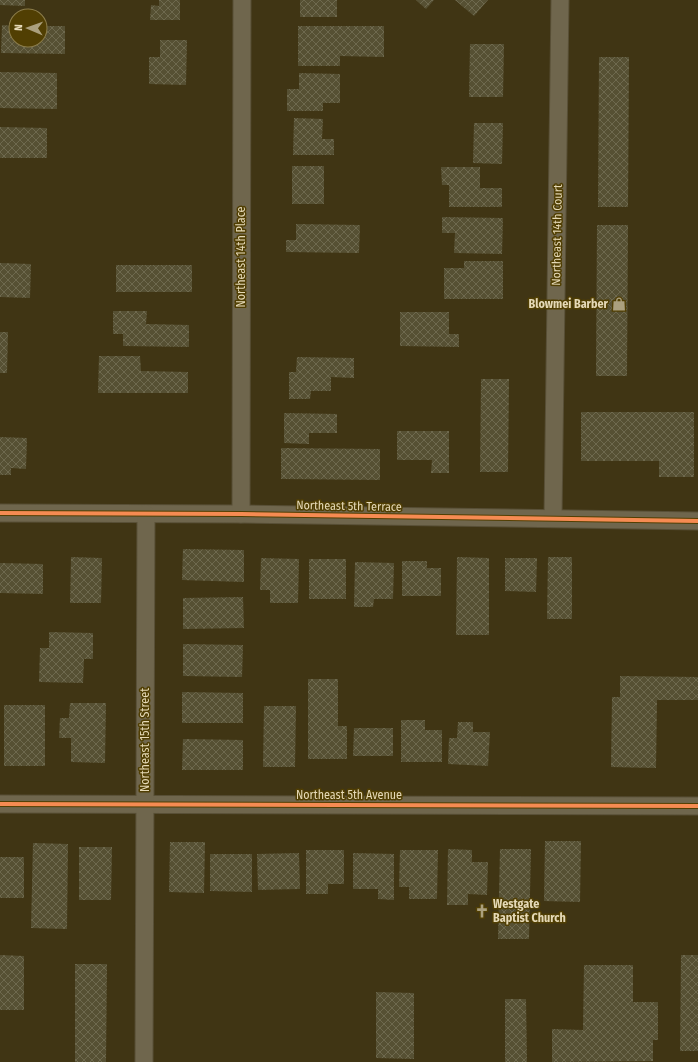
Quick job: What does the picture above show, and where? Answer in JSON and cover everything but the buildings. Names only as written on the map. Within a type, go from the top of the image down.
[{"type":"street","name":"Northeast 14th Place","points":[[241,514],[242,0]]},
{"type":"street","name":"Northeast 14th Court","points":[[553,518],[560,0]]},
{"type":"street","name":"Northeast 5th Terrace","points":[[0,513],[241,514],[698,521]]},
{"type":"street","name":"Northeast 15th Street","points":[[144,1062],[146,514]]},
{"type":"street","name":"Northeast 5th Avenue","points":[[0,804],[698,806]]},
{"type":"cycle path","points":[[0,513],[241,514],[698,521]]},
{"type":"cycle path","points":[[0,804],[698,806]]},
{"type":"place","name":"Blowmei Barber","points":[[619,304]]},
{"type":"place","name":"Westgate Baptist Church","points":[[482,911]]}]
